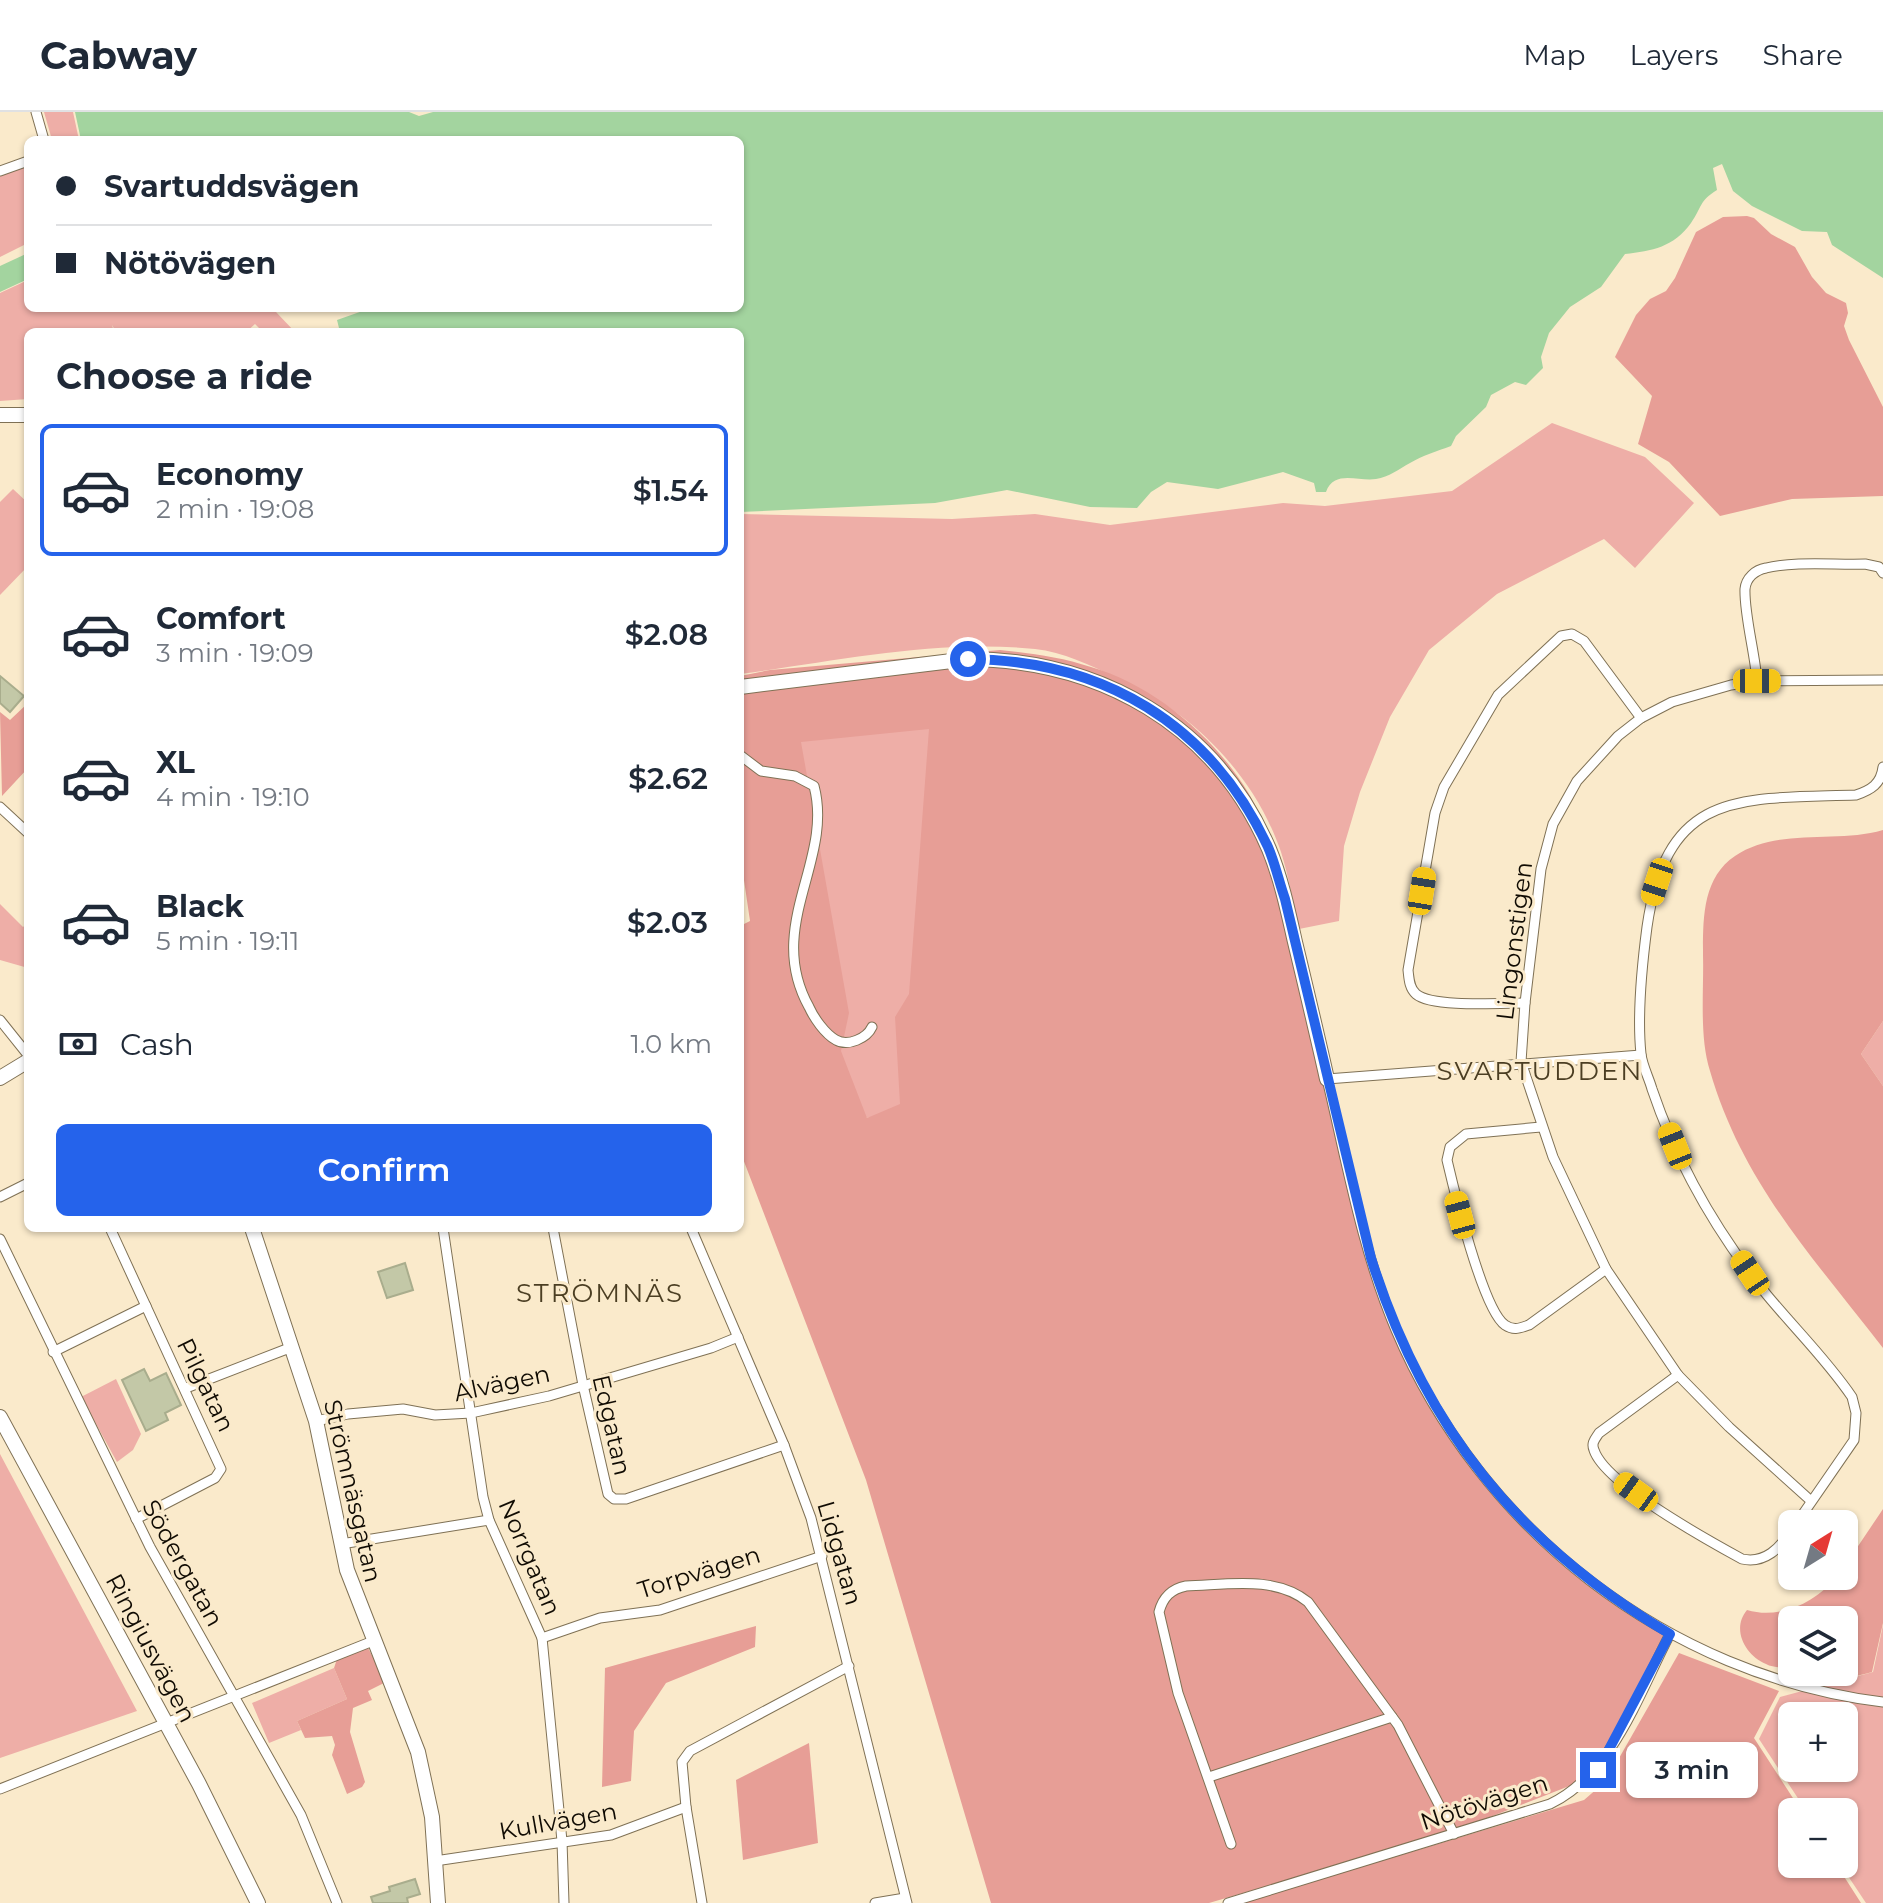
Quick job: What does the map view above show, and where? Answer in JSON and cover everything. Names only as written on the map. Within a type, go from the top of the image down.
[{"type":"street","points":[[36,112],[43,136]]},
{"type":"street","points":[[0,171],[24,162]]},
{"type":"street","points":[[0,415],[24,415]]},
{"type":"street","points":[[1757,681],[1755,647],[1746,607],[1745,585],[1751,576],[1767,568],[1865,564],[1879,567],[1883,573]]},
{"type":"street","points":[[1525,1003],[1435,1000],[1418,996],[1412,989],[1408,970],[1435,813],[1444,787],[1498,695],[1561,636],[1572,634],[1584,641],[1641,718]]},
{"type":"street","points":[[744,686],[954,660],[995,659],[1032,663],[1092,679],[1151,709],[1202,750],[1228,779],[1269,850],[1285,899],[1383,1296],[1412,1365],[1437,1409],[1487,1481],[1519,1519],[1559,1557],[1629,1610],[1670,1634],[1733,1664],[1772,1677],[1883,1702]]},
{"type":"street","name":"Lingonstigen","points":[[1810,1500],[1762,1458],[1678,1375],[1606,1269],[1565,1187],[1541,1127],[1521,1062],[1525,1003],[1545,846],[1553,824],[1577,781],[1597,756],[1641,718],[1703,691],[1757,681],[1883,680]]},
{"type":"street","points":[[744,758],[761,771],[795,776],[814,786],[816,820],[791,952],[794,971],[812,1014],[833,1039],[840,1042],[858,1040],[872,1027]]},
{"type":"street","points":[[1804,1510],[1854,1440],[1856,1413],[1852,1397],[1750,1273],[1713,1218],[1675,1146],[1641,1055],[1642,983],[1651,899],[1665,858],[1677,838],[1711,810],[1731,804],[1856,795],[1875,786],[1882,777],[1883,767]]},
{"type":"street","points":[[0,807],[24,829]]},
{"type":"street","points":[[0,1020],[24,1050]]},
{"type":"street","points":[[1327,1079],[1641,1055]]},
{"type":"street","points":[[0,1078],[24,1063]]},
{"type":"street","points":[[1541,1127],[1466,1134],[1450,1147],[1447,1160],[1467,1240],[1495,1311],[1507,1327],[1517,1329],[1529,1325],[1606,1269]]},
{"type":"street","points":[[0,1197],[24,1185]]},
{"type":"street","name":"Pilgatan","points":[[112,1232],[217,1456],[219,1474],[136,1519]]},
{"type":"street","name":"Strömnäsgatan","points":[[253,1232],[316,1421],[341,1544],[356,1600],[418,1752],[432,1817],[438,1903]]},
{"type":"street","name":"Norrgatan","points":[[444,1232],[489,1520],[542,1638],[562,1841],[564,1903]]},
{"type":"street","name":"Edgatan","points":[[554,1232],[604,1484],[614,1499],[626,1499],[784,1445]]},
{"type":"street","name":"Lidgatan","points":[[693,1232],[784,1445],[822,1556],[906,1900]]},
{"type":"street","name":"Södergatan","points":[[0,1239],[136,1519],[301,1815],[337,1903]]},
{"type":"street","points":[[53,1352],[146,1306]]},
{"type":"street","name":"Alvägen","points":[[316,1421],[348,1414],[403,1409],[435,1415],[471,1413],[528,1401],[711,1348],[738,1337]]},
{"type":"street","points":[[186,1388],[292,1347]]},
{"type":"street","points":[[1678,1375],[1599,1433],[1593,1441],[1598,1458],[1621,1482],[1742,1559],[1751,1561],[1764,1558],[1778,1547]]},
{"type":"street","name":"Ringiusvägen","points":[[0,1417],[258,1903]]},
{"type":"street","points":[[341,1544],[489,1520]]},
{"type":"street","name":"Torpvägen","points":[[542,1638],[600,1618],[660,1610],[822,1556]]},
{"type":"street","points":[[1231,1844],[1178,1693],[1159,1612],[1167,1595],[1178,1588],[1263,1585],[1294,1592],[1315,1608],[1392,1717],[1454,1834]]},
{"type":"street","name":"Nötövägen","points":[[1228,1903],[1550,1804],[1570,1794],[1589,1779],[1610,1750],[1670,1634]]},
{"type":"street","points":[[0,1789],[373,1641]]},
{"type":"street","points":[[702,1903],[682,1762],[690,1751],[849,1666]]},
{"type":"street","points":[[1209,1777],[1392,1717]]},
{"type":"street","name":"Kullvägen","points":[[435,1861],[611,1835],[686,1807]]},
{"type":"street","points":[[875,1903],[906,1900]]},
{"type":"shaded area","points":[[44,112],[73,112],[78,136],[51,136]]},
{"type":"shaded area","points":[[75,112],[409,112],[419,116],[433,112],[1883,112],[1883,278],[1832,245],[1827,232],[1802,231],[1752,206],[1733,191],[1722,164],[1713,168],[1717,190],[1704,201],[1691,223],[1677,238],[1662,246],[1625,254],[1601,287],[1570,307],[1549,333],[1541,357],[1543,368],[1526,385],[1515,382],[1491,395],[1486,407],[1456,436],[1451,446],[1385,476],[1341,479],[1330,485],[1326,492],[1316,492],[1314,483],[1283,472],[1218,489],[1167,482],[1151,492],[1137,508],[1090,507],[1007,490],[935,503],[744,512],[744,328],[339,328],[337,320],[360,312],[744,312],[744,136],[80,136]]},
{"type":"shaded area","points":[[24,160],[24,245],[0,257],[0,166]]},
{"type":"shaded area","points":[[1747,216],[1795,247],[1812,277],[1826,293],[1846,303],[1848,313],[1844,326],[1883,407],[1883,496],[1792,499],[1720,516],[1669,462],[1638,444],[1652,396],[1615,357],[1636,315],[1650,299],[1666,291],[1675,278],[1696,232],[1723,217]]},
{"type":"shaded area","points":[[24,255],[24,281],[0,292],[0,266]]},
{"type":"shaded area","points":[[24,282],[24,312],[276,312],[291,328],[259,328],[255,324],[250,328],[114,328],[112,325],[113,328],[24,328],[24,399],[0,401],[0,293]]},
{"type":"shaded area","points":[[1552,423],[1645,457],[1694,503],[1635,568],[1604,539],[1497,594],[1429,650],[1390,717],[1360,792],[1344,846],[1339,921],[1299,929],[1281,852],[1269,823],[1254,796],[1216,747],[1169,707],[1086,664],[1035,649],[961,647],[887,653],[744,673],[744,514],[952,519],[1035,514],[1110,525],[1283,503],[1325,506],[1452,491]]},
{"type":"shaded area","points":[[13,489],[24,499],[24,570],[0,595],[0,502]]},
{"type":"shaded area","points":[[1000,650],[1035,654],[1091,667],[1145,691],[1195,728],[1236,775],[1265,826],[1371,1261],[1422,1386],[1493,1488],[1584,1575],[1673,1632],[1604,1755],[1577,1783],[1454,1831],[1209,1903],[991,1903],[866,1480],[744,1161],[744,924],[750,921],[744,880],[744,675],[770,670]],"holes":[[[929,729],[909,994],[895,1017],[900,1104],[867,1118],[841,1051],[849,1013],[801,742]]]},
{"type":"shaded area","points":[[948,702],[940,1107],[867,1118],[799,1034],[759,717]]},
{"type":"shaded area","points":[[24,707],[24,772],[2,796],[0,712],[10,720]]},
{"type":"shaded area","points":[[1883,830],[1883,1021],[1861,1054],[1883,1086],[1883,1348],[1783,1218],[1741,1149],[1724,1112],[1704,1043],[1703,942],[1704,914],[1710,888],[1724,865],[1735,856],[1770,842]]},
{"type":"shaded area","points":[[0,904],[24,926],[24,967],[0,960]]},
{"type":"shaded area","points":[[1883,1021],[1883,1086],[1861,1054]]},
{"type":"shaded area","points":[[116,1379],[141,1434],[133,1450],[117,1462],[81,1397]]},
{"type":"shaded area","points":[[0,1454],[137,1711],[0,1758]]},
{"type":"shaded area","points":[[1883,1509],[1883,1623],[1872,1672],[1858,1676],[1858,1606],[1797,1606],[1823,1590],[1858,1590],[1858,1546]]},
{"type":"shaded area","points":[[1747,1610],[1778,1612],[1778,1667],[1758,1660],[1747,1648],[1740,1633],[1742,1617]]},
{"type":"shaded area","points":[[1883,1625],[1883,1903],[1866,1903],[1849,1878],[1858,1878],[1858,1798],[1798,1798],[1787,1782],[1858,1782],[1858,1702],[1778,1702],[1778,1768],[1759,1739],[1780,1697],[1821,1686],[1858,1686],[1858,1676],[1873,1672]]},
{"type":"shaded area","points":[[756,1626],[755,1647],[666,1683],[634,1731],[631,1781],[602,1787],[605,1668]]},
{"type":"shaded area","points":[[367,1646],[386,1682],[368,1691],[372,1700],[353,1708],[350,1732],[365,1782],[362,1787],[347,1794],[332,1755],[335,1745],[332,1736],[305,1738],[297,1721],[347,1699],[334,1668],[337,1659]]},
{"type":"shaded area","points":[[1679,1653],[1779,1691],[1754,1738],[1778,1775],[1778,1782],[1783,1782],[1793,1798],[1778,1798],[1778,1878],[1845,1878],[1861,1903],[1241,1903],[1584,1800],[1606,1781]]},
{"type":"shaded area","points":[[334,1668],[347,1699],[297,1721],[301,1730],[269,1743],[252,1703]]},
{"type":"shaded area","points":[[809,1743],[818,1843],[743,1860],[736,1780]]},
{"type":"building","points":[[0,676],[24,696],[10,712],[0,703]]},
{"type":"building","points":[[405,1263],[413,1290],[387,1298],[378,1272]]},
{"type":"building","points":[[144,1369],[150,1381],[166,1373],[181,1405],[165,1413],[168,1420],[146,1431],[122,1380]]},
{"type":"building","points":[[415,1879],[420,1894],[407,1898],[408,1903],[373,1903],[371,1897],[390,1891],[389,1887]]},
{"type":"district","name":"SVARTUDDEN","points":[[1540,1071]]},
{"type":"district","name":"STRÖMNÄS","points":[[600,1293]]},
{"type":"route","points":[[968,659],[995,659],[1059,668],[1118,690],[1178,728],[1202,750],[1228,779],[1248,810],[1269,850],[1285,899],[1371,1258],[1396,1331],[1412,1365],[1465,1452],[1519,1519],[1591,1584],[1670,1634],[1598,1770]]}]
